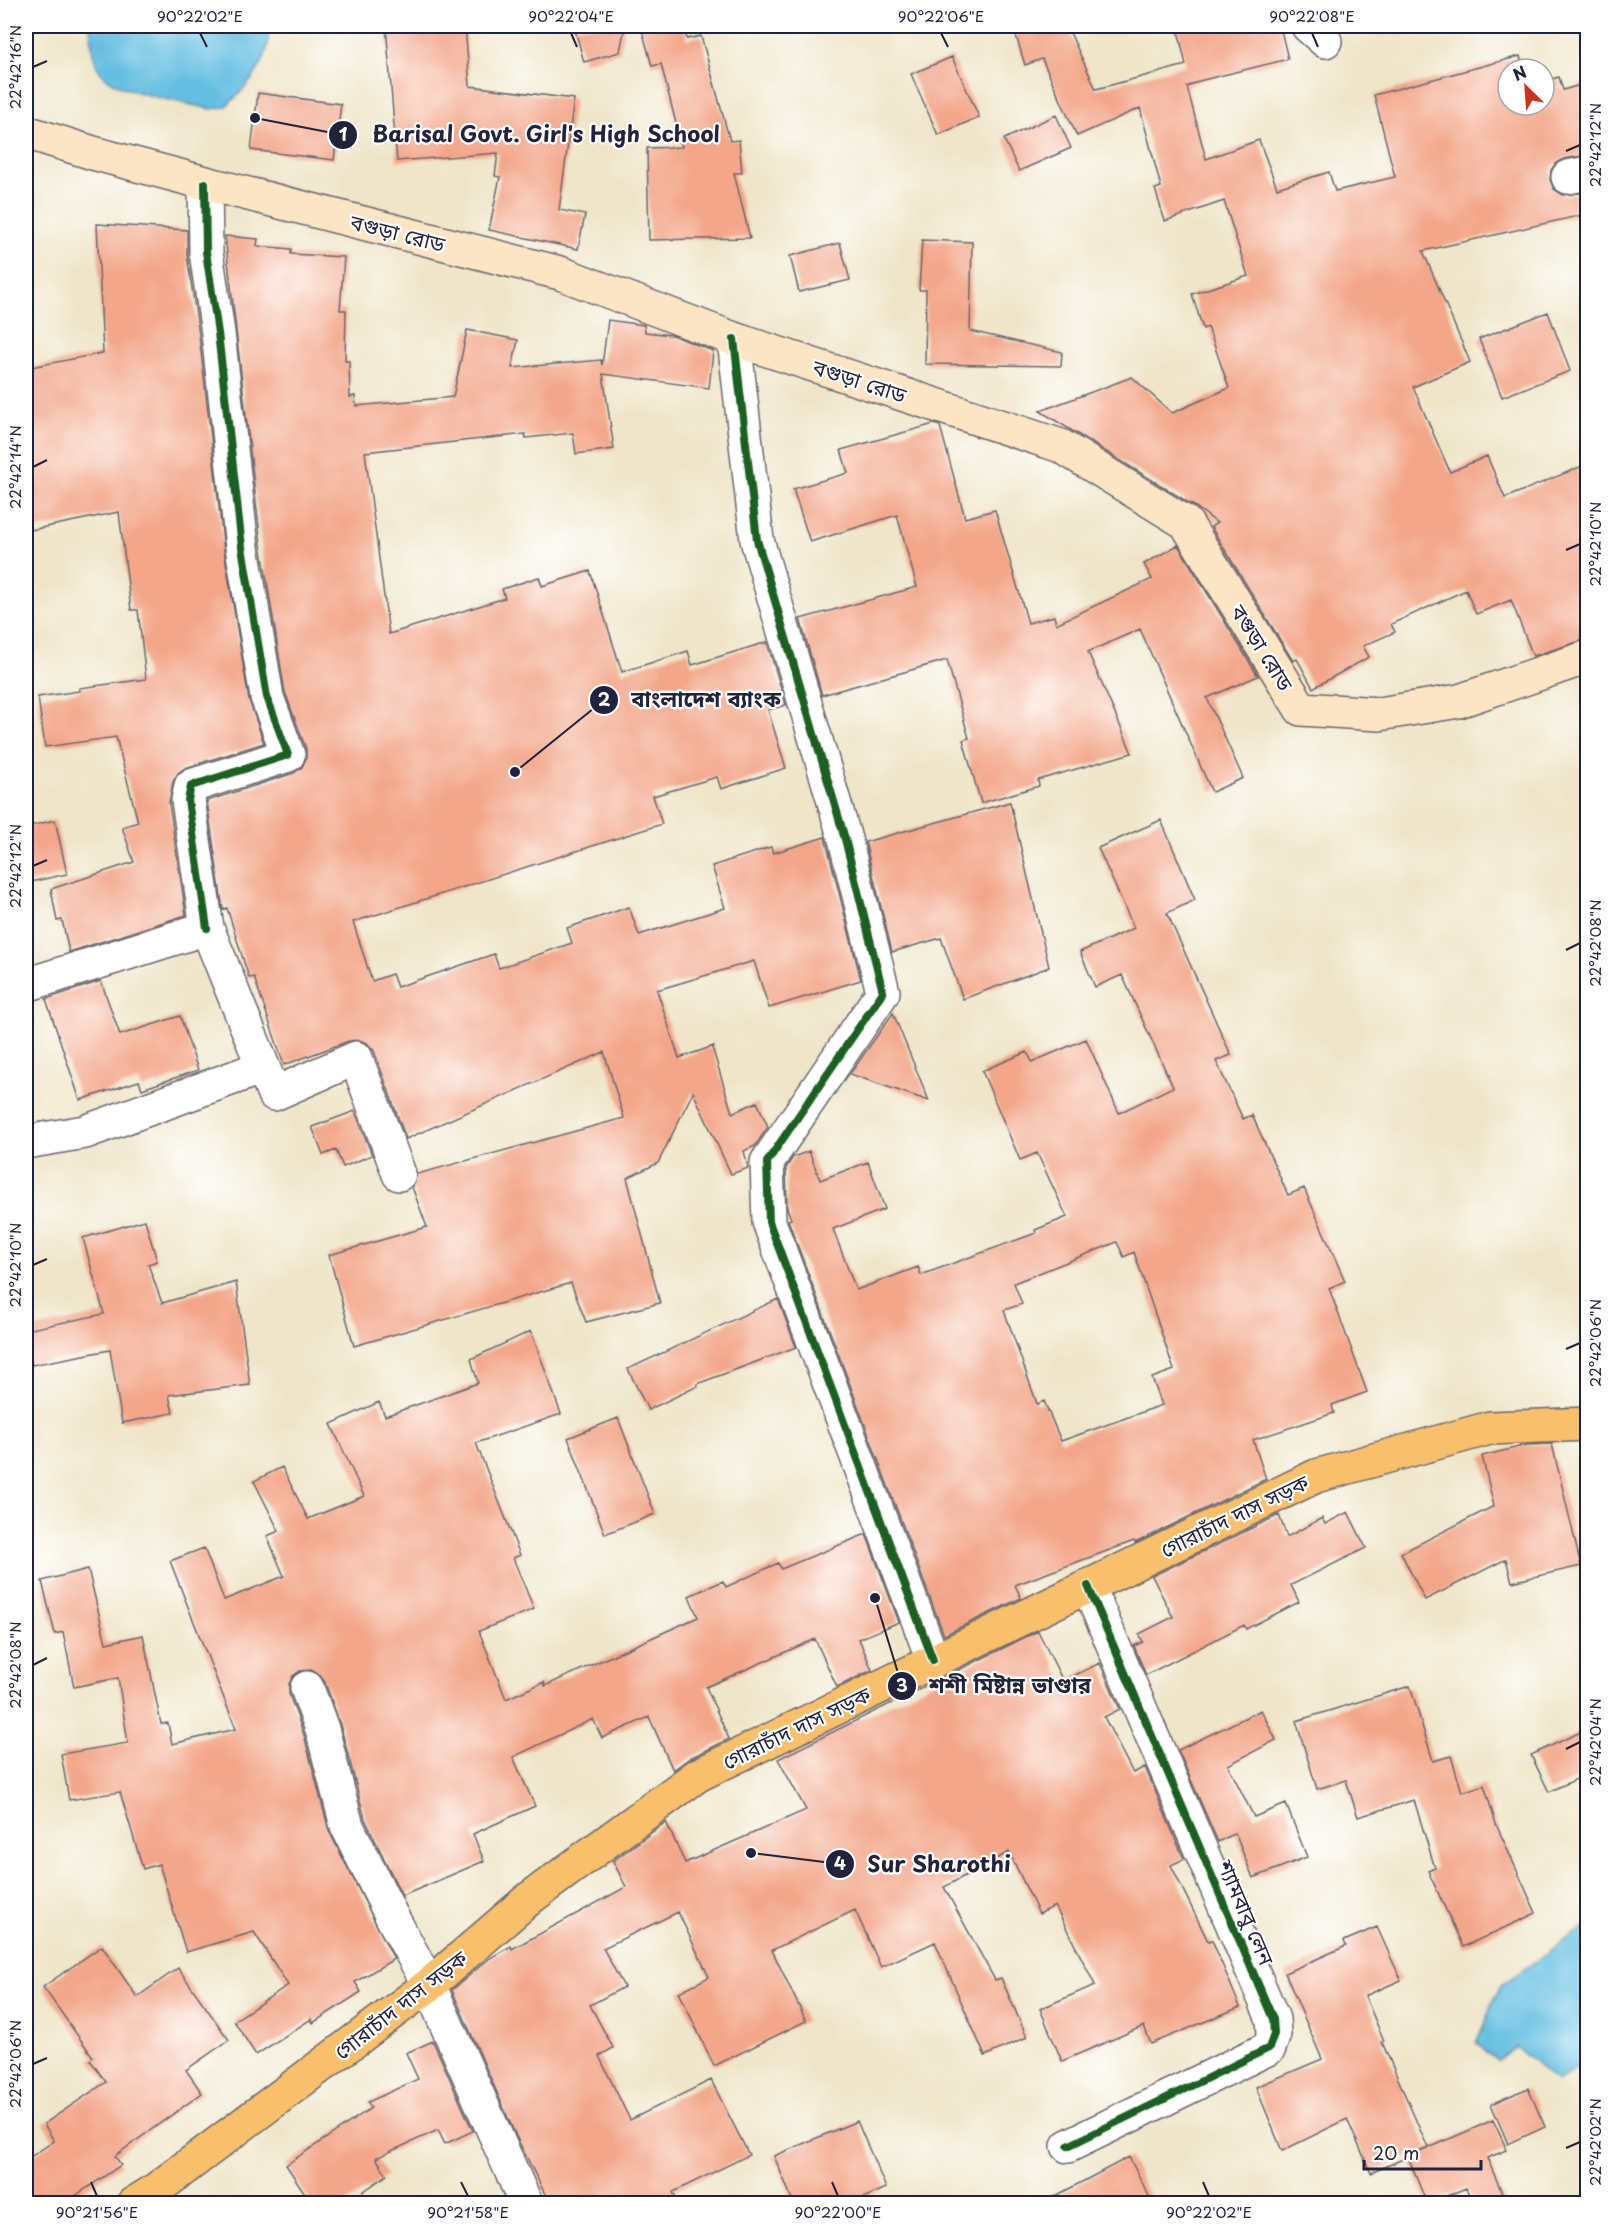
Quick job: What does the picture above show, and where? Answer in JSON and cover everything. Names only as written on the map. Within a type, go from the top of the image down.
[{"type":"main road","name":"বগুড়া রোড","points":[[26,132],[93,153],[205,183],[560,273],[735,339],[1061,446],[1186,523],[1301,708],[1379,714],[1459,701],[1587,657]]},
{"type":"main road","name":"গোরাচাঁদ দাস সড়ক","points":[[133,2204],[154,2191],[429,1985],[530,1898],[698,1775],[1316,1476],[1490,1428],[1587,1424]]},
{"type":"street","points":[[205,183],[206,252],[218,333],[242,547],[267,697],[288,755],[190,786],[188,800],[207,928],[274,1094],[356,1058],[399,1174]]},
{"type":"street","points":[[735,339],[757,540],[845,839],[883,992],[767,1162],[769,1222],[933,1660]]},
{"type":"street","points":[[26,985],[207,928]]},
{"type":"street","points":[[26,1143],[85,1132],[263,1066]]},
{"type":"street","name":"শ্যামবাবু লেন","points":[[1068,2146],[1269,2048],[1274,2034],[1273,2019],[1088,1586]]},
{"type":"street","points":[[307,1688],[322,1729],[347,1826],[429,1985],[526,2204]]},
{"type":"water","points":[[90,26],[267,26],[267,49],[257,71],[242,91],[225,107],[211,109],[137,92],[110,81],[96,64]]},
{"type":"water","points":[[1587,1925],[1587,2060],[1557,2082],[1516,2047],[1497,2061],[1476,2043],[1500,1986]]},
{"type":"building","points":[[386,26],[465,26],[470,86],[574,99],[559,210],[585,215],[578,249],[489,230],[500,177],[495,176],[498,153],[397,161]]},
{"type":"building","points":[[574,26],[625,26],[620,52],[584,62]]},
{"type":"building","points":[[641,26],[684,26],[687,39],[701,36],[730,141],[739,140],[742,173],[734,173],[750,238],[649,240],[647,148],[682,147],[661,64],[652,66]]},
{"type":"building","points":[[1013,26],[1067,26],[1096,89],[1186,65],[1177,26],[1280,26],[1288,59],[1199,81],[1187,87],[1206,159],[1259,140],[1277,188],[1329,172],[1335,191],[1395,177],[1374,95],[1496,62],[1496,117],[1556,117],[1556,78],[1559,77],[1563,90],[1587,83],[1587,155],[1564,159],[1556,163],[1551,170],[1550,180],[1554,189],[1563,195],[1587,192],[1587,214],[1423,251],[1470,362],[1413,387],[1450,472],[1487,456],[1505,498],[1587,464],[1587,639],[1533,656],[1511,600],[1476,614],[1466,590],[1391,624],[1395,632],[1363,646],[1369,657],[1313,688],[1297,659],[1293,661],[1211,527],[1217,523],[1196,507],[1040,411],[1132,377],[1172,413],[1229,388],[1208,327],[1203,329],[1192,294],[1248,276],[1224,201],[1165,221],[1155,189],[1161,187],[1140,108],[1077,136],[1042,59],[1025,65]]},
{"type":"building","points":[[952,57],[979,117],[938,135],[911,74]]},
{"type":"building","points":[[258,93],[341,104],[334,160],[251,150]]},
{"type":"building","points":[[1056,115],[1071,148],[1019,171],[1004,139]]},
{"type":"building","points":[[97,224],[187,230],[187,255],[199,335],[224,550],[249,700],[264,743],[185,768],[178,773],[173,782],[169,803],[186,915],[69,952],[62,920],[57,921],[51,889],[134,862],[122,827],[138,822],[116,737],[45,747],[38,697],[80,691],[79,688],[146,679],[138,610],[131,610],[119,512],[26,531],[26,368],[103,353]]},
{"type":"building","points":[[225,236],[258,239],[257,246],[291,249],[291,254],[344,257],[340,310],[346,310],[345,361],[349,361],[350,397],[355,396],[356,406],[453,397],[467,330],[518,340],[512,368],[601,360],[602,365],[608,320],[644,325],[645,332],[672,335],[713,351],[709,388],[603,374],[614,449],[576,454],[573,433],[526,438],[525,434],[365,452],[389,634],[505,598],[502,589],[539,577],[542,586],[590,571],[622,672],[688,651],[692,665],[767,642],[786,705],[768,710],[786,768],[721,789],[717,777],[653,796],[662,824],[353,922],[372,981],[392,974],[397,987],[494,954],[499,968],[572,943],[567,928],[629,907],[639,935],[725,908],[712,866],[771,847],[773,853],[825,837],[861,980],[769,1008],[754,961],[657,990],[679,1058],[714,1046],[713,1050],[732,1113],[757,1102],[768,1127],[755,1146],[744,1151],[748,1168],[731,1174],[693,1092],[658,1163],[627,1178],[660,1303],[586,1322],[571,1283],[354,1346],[329,1255],[427,1227],[412,1187],[417,1174],[624,1118],[604,1052],[406,1139],[374,1051],[367,1043],[359,1040],[349,1041],[284,1065],[254,977],[249,978],[227,908],[223,910],[207,801],[294,773],[302,767],[306,758],[306,749],[285,692],[261,544]]},
{"type":"building","points":[[922,240],[972,242],[970,331],[1062,352],[1061,366],[925,364],[926,290],[919,290]]},
{"type":"building","points":[[840,243],[850,280],[799,292],[790,256]]},
{"type":"building","points":[[1548,312],[1570,371],[1502,397],[1479,339]]},
{"type":"building","points":[[934,424],[940,426],[965,518],[995,510],[1028,623],[1054,616],[1056,624],[1152,579],[1144,564],[1178,545],[1258,676],[1207,698],[1243,778],[1212,792],[1140,629],[1088,652],[1132,753],[1038,780],[1039,786],[981,803],[963,740],[969,738],[947,660],[822,695],[800,619],[917,587],[897,515],[810,542],[793,489],[848,473],[841,450]]},
{"type":"building","points":[[1010,802],[1049,967],[963,999],[941,938],[892,952],[865,842]]},
{"type":"building","points":[[55,820],[67,874],[26,883],[26,827]]},
{"type":"building","points":[[1161,820],[1195,900],[1167,913],[1231,1055],[1216,1061],[1243,1119],[1252,1115],[1288,1195],[1304,1188],[1345,1281],[1329,1288],[1367,1392],[1332,1405],[1334,1413],[1253,1440],[1266,1479],[1135,1543],[1134,1541],[1015,1585],[1021,1598],[944,1635],[788,1220],[791,1219],[787,1208],[786,1168],[793,1157],[809,1151],[820,1180],[868,1162],[885,1209],[833,1229],[856,1290],[918,1267],[921,1275],[1036,1233],[1035,1230],[1067,1217],[1037,1153],[1020,1160],[982,1071],[1027,1052],[1032,1062],[1086,1039],[1119,1113],[1173,1087],[1122,975],[1095,987],[1080,952],[1134,928],[1098,848]],"holes":[[[1117,1242],[1124,1257],[1134,1252],[1174,1370],[1152,1378],[1162,1405],[1061,1441],[1044,1401],[1037,1404],[1004,1310],[1022,1304],[1014,1283]]]},
{"type":"building","points":[[101,981],[120,1035],[180,1016],[198,1070],[142,1089],[139,1081],[80,1100],[46,999]]},
{"type":"building","points":[[893,1013],[929,1101],[850,1074]]},
{"type":"building","points":[[355,1111],[372,1155],[343,1167],[336,1150],[323,1155],[312,1127]]},
{"type":"building","points":[[145,1220],[157,1261],[148,1264],[162,1303],[236,1282],[250,1385],[169,1395],[173,1413],[122,1423],[110,1350],[32,1365],[31,1361],[26,1362],[26,1330],[104,1314],[83,1238]]},
{"type":"building","points":[[778,1299],[796,1347],[697,1384],[698,1386],[648,1410],[628,1369]]},
{"type":"building","points":[[531,1331],[561,1414],[476,1443],[520,1555],[513,1558],[534,1609],[479,1631],[506,1699],[544,1682],[545,1686],[698,1617],[689,1596],[723,1581],[726,1587],[778,1563],[781,1569],[866,1534],[899,1622],[859,1639],[872,1670],[837,1687],[815,1639],[706,1687],[729,1739],[690,1758],[673,1770],[649,1717],[602,1738],[593,1719],[513,1757],[535,1806],[473,1834],[484,1861],[402,1896],[365,1819],[340,1724],[325,1682],[319,1674],[311,1670],[300,1671],[293,1676],[289,1684],[289,1694],[304,1735],[329,1831],[394,1959],[355,1982],[361,1992],[313,2023],[311,2019],[256,2055],[234,2021],[288,1985],[254,1932],[186,1952],[159,1864],[143,1869],[120,1792],[69,1800],[61,1754],[128,1743],[118,1678],[74,1687],[63,1632],[55,1634],[42,1581],[88,1569],[106,1643],[143,1635],[161,1724],[168,1723],[172,1744],[236,1729],[170,1561],[204,1548],[224,1600],[284,1576],[267,1536],[279,1531],[254,1481],[282,1467],[308,1519],[364,1496],[331,1424],[379,1402],[385,1416],[478,1383],[471,1359]]},
{"type":"building","points":[[618,1418],[655,1514],[605,1534],[568,1438]]},
{"type":"building","points":[[1552,1444],[1581,1566],[1512,1582],[1506,1559],[1425,1600],[1401,1553],[1494,1506],[1482,1456],[1527,1445]]},
{"type":"building","points":[[1348,1512],[1366,1548],[1291,1585],[1299,1602],[1246,1629],[1244,1625],[1146,1675],[1134,1646],[1143,1642],[1139,1634],[1173,1617],[1152,1576],[1279,1515],[1287,1537],[1322,1518],[1325,1524]]},
{"type":"building","points":[[1038,1631],[1063,1681],[1100,1663],[1120,1709],[1104,1717],[1133,1773],[1145,1767],[1184,1859],[1171,1865],[1208,1941],[1212,1940],[1240,2007],[1151,2044],[1144,2026],[1062,2061],[1040,2009],[1095,1985],[1055,1906],[1039,1914],[1009,1852],[944,1887],[995,1980],[1001,1978],[1027,2037],[985,2056],[935,1942],[881,1967],[855,1910],[772,1950],[806,2021],[714,2066],[679,1992],[709,1977],[678,1912],[603,1948],[624,1987],[590,2005],[613,2048],[599,2056],[630,2120],[711,2080],[749,2155],[673,2192],[678,2204],[550,2204],[516,2136],[452,1990],[490,1958],[511,1946],[512,1949],[626,1887],[613,1861],[666,1822],[685,1863],[806,1810],[778,1759]]},
{"type":"building","points":[[1410,1686],[1433,1761],[1451,1756],[1462,1792],[1484,1785],[1496,1824],[1536,1913],[1463,1947],[1428,1871],[1435,1868],[1414,1800],[1358,1817],[1346,1780],[1317,1789],[1296,1721]]},
{"type":"building","points":[[1261,1710],[1276,1740],[1228,1765],[1254,1817],[1286,1804],[1307,1857],[1253,1878],[1235,1833],[1218,1842],[1178,1750]]},
{"type":"building","points":[[1587,1729],[1587,1774],[1549,1792],[1531,1755]]},
{"type":"building","points":[[1377,1927],[1401,1980],[1365,1996],[1384,2041],[1382,2042],[1428,2148],[1371,2173],[1347,2119],[1282,2151],[1256,2087],[1322,2059],[1285,1973],[1346,1946],[1344,1941]]},
{"type":"building","points":[[102,1946],[137,1997],[178,1968],[229,2040],[186,2070],[202,2093],[115,2156],[121,2165],[63,2204],[26,2204],[26,2160],[54,2141],[44,2124],[106,2082],[90,2060],[93,2057],[43,1987]]},
{"type":"building","points":[[433,2041],[473,2131],[445,2144],[438,2130],[376,2158],[387,2175],[345,2204],[312,2204],[286,2165],[371,2108],[368,2102],[418,2079],[406,2053]]},
{"type":"building","points":[[1528,2088],[1545,2127],[1508,2144],[1491,2104]]},
{"type":"building","points":[[1493,2120],[1507,2150],[1487,2158],[1507,2204],[1473,2204],[1466,2188],[1427,2204],[1408,2157]]},
{"type":"building","points":[[857,2121],[886,2188],[850,2204],[794,2204],[774,2156]]},
{"type":"building","points":[[1129,2157],[1153,2204],[1040,2204]]},
{"type":"cycle path","points":[[205,183],[206,252],[218,333],[242,547],[267,697],[288,755],[191,786],[188,800],[207,928]]},
{"type":"cycle path","points":[[734,339],[757,540],[845,839],[883,992],[767,1162],[769,1222],[933,1660]]},
{"type":"cycle path","points":[[1068,2146],[1269,2048],[1274,2034],[1273,2019],[1088,1586]]},
{"type":"place","name":"Barisal Govt. Girl's High School","points":[[255,118]]},
{"type":"place","name":"বাংলাদেশ ব্যাংক","points":[[515,772]]},
{"type":"place","name":"শশী মিষ্টান্ন ভাণ্ডার","points":[[875,1598]]},
{"type":"place","name":"Sur Sharothi","points":[[751,1853]]}]
